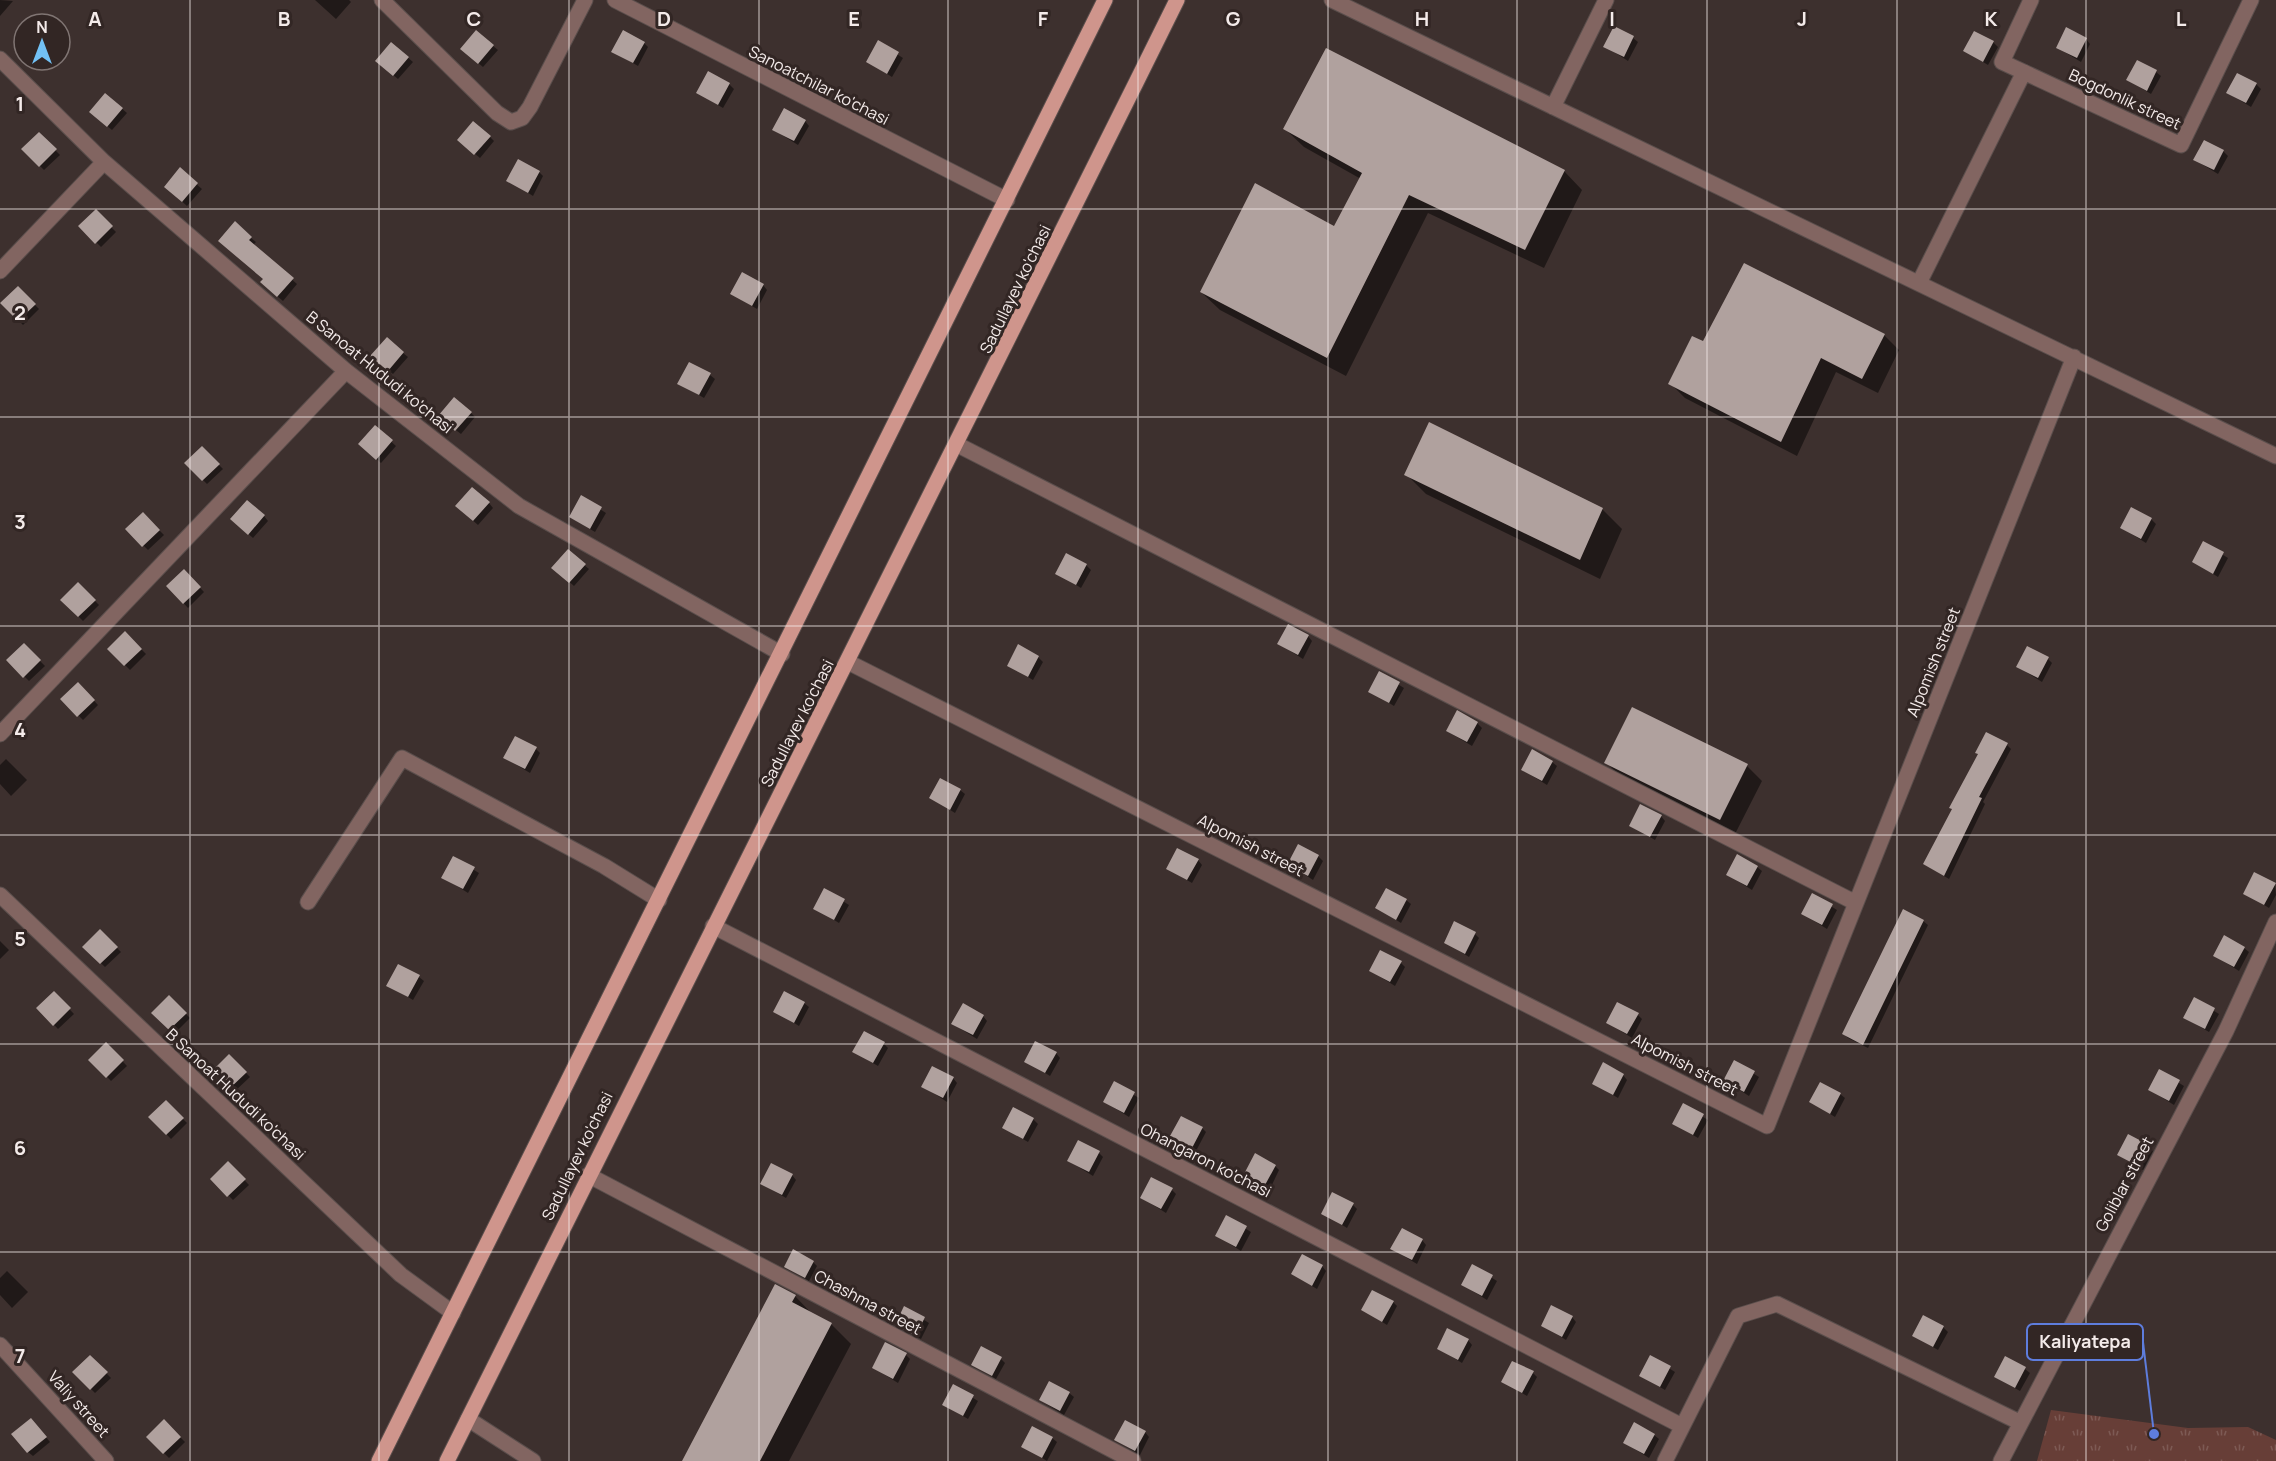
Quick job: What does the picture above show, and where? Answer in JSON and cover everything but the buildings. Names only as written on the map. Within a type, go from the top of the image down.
[{"type":"main road","points":[[379,1461],[1105,0]]},
{"type":"main road","name":"Sadullayev ko'chasi","points":[[447,1461],[588,1175],[958,445],[1177,0]]},
{"type":"street","points":[[382,0],[496,113],[511,122],[522,118],[530,107],[585,0]]},
{"type":"street","name":"Sanoatchilar ko'chasi","points":[[615,0],[1007,200]]},
{"type":"street","points":[[1332,0],[2276,456]]},
{"type":"street","points":[[1553,107],[1606,0]]},
{"type":"street","name":"Bogdonlik street","points":[[2031,0],[2002,62],[2181,145],[2251,0]]},
{"type":"street","name":"B Sanoat Hududi ko'chasi","points":[[0,59],[104,162],[346,371],[519,506],[782,654]]},
{"type":"street","points":[[1920,283],[2024,72]]},
{"type":"street","points":[[0,271],[104,162]]},
{"type":"street","name":"Alpomish street","points":[[848,662],[1767,1126],[2074,357]]},
{"type":"street","points":[[0,734],[346,371]]},
{"type":"street","points":[[958,445],[1856,903]]},
{"type":"street","points":[[308,902],[402,758],[604,866],[659,900]]},
{"type":"street","name":"B Sanoat Hududi ko'chasi","points":[[0,894],[401,1275],[453,1313]]},
{"type":"street","name":"Goliblar street","points":[[2001,1461],[2019,1422],[2226,1031],[2276,922]]},
{"type":"street","name":"Ohangaron ko'chasi","points":[[713,927],[1682,1425]]},
{"type":"street","name":"Chashma street","points":[[588,1175],[1132,1461]]},
{"type":"street","points":[[1665,1461],[1738,1316],[1777,1304],[2019,1422]]},
{"type":"street","name":"Valiy street","points":[[0,1345],[106,1461]]},
{"type":"street","points":[[468,1419],[533,1461]]},
{"type":"green space","points":[[2051,1410],[2188,1428],[2248,1427],[2276,1440],[2276,1461],[2037,1461]]},
{"type":"place","name":"Kaliyatepa","points":[[2154,1434]]}]
